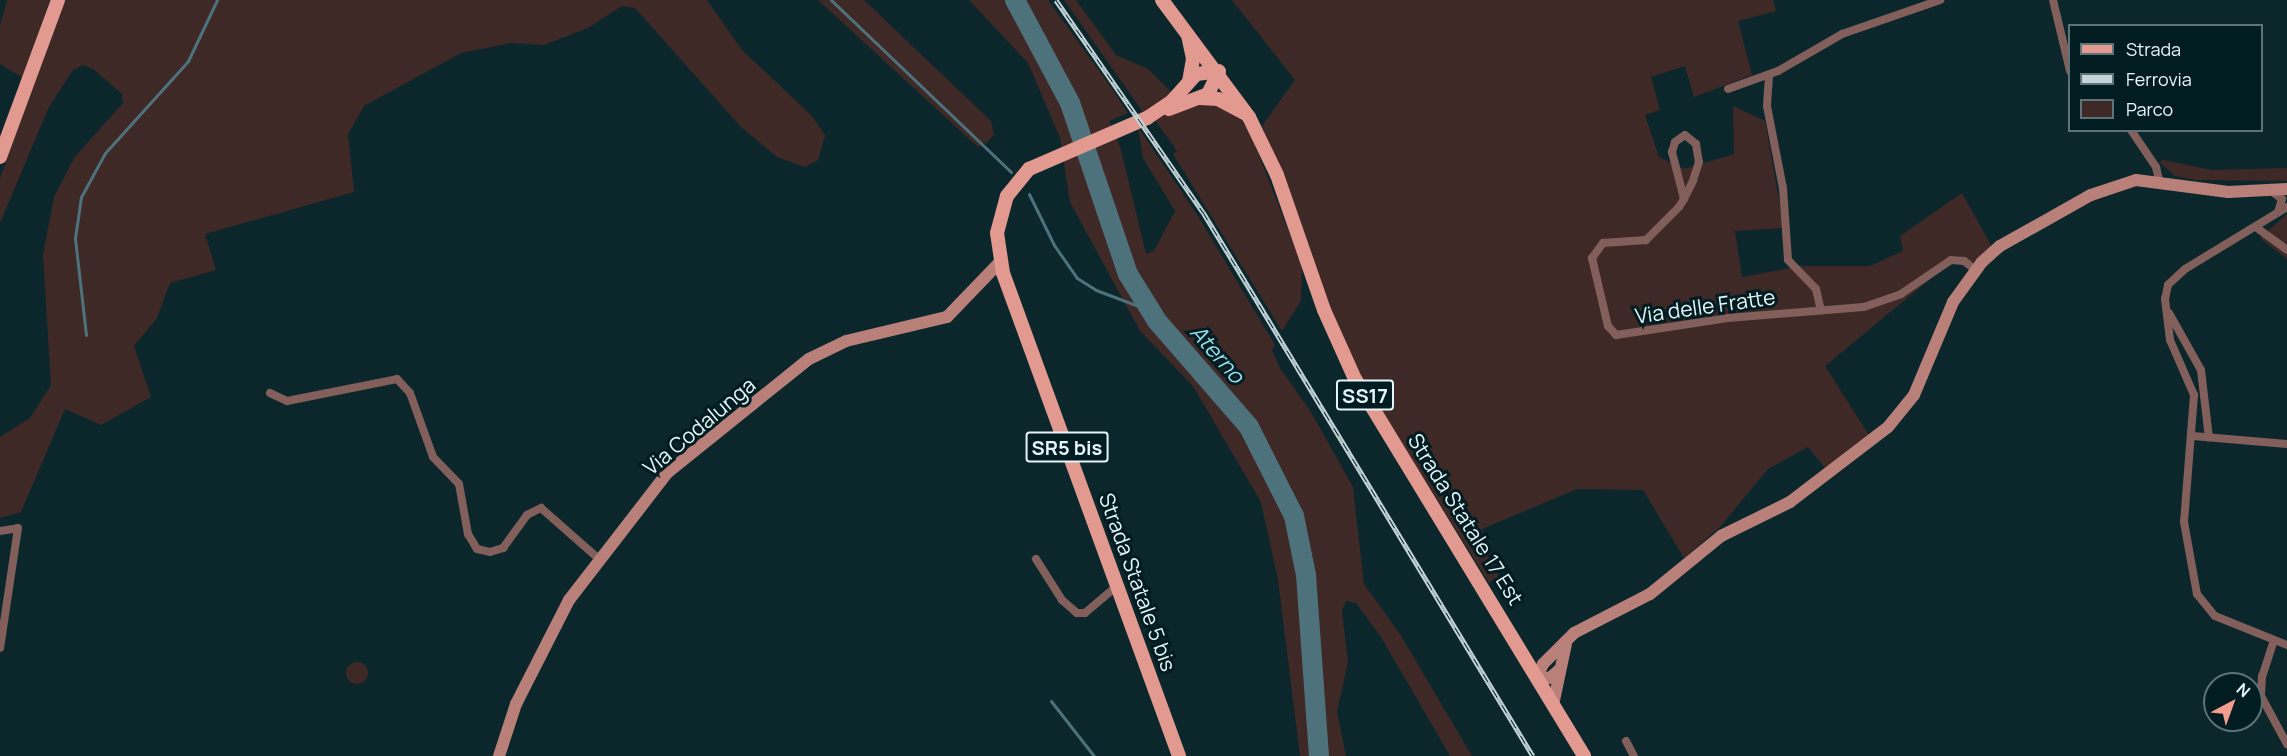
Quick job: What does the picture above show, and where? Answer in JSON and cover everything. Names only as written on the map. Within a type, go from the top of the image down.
[{"type":"main road","points":[[0,156],[58,0]]},
{"type":"main road","name":"SS17","points":[[1162,0],[1219,71]]},
{"type":"main road","points":[[1187,32],[1193,59],[1188,82]]},
{"type":"main road","name":"Strada Statale 5 bis","points":[[1109,135],[1158,112],[1200,72],[1219,71],[1212,90],[1198,99],[1109,135],[1054,156],[1021,176],[1007,196],[997,233],[1000,262],[1179,756]]},
{"type":"main road","name":"Strada Statale 17 Est","points":[[1219,71],[1249,117],[1277,175],[1347,364],[1584,756]]},
{"type":"main road","points":[[1198,99],[1218,99],[1249,117]]},
{"type":"main road","points":[[1537,677],[1551,657],[1575,632],[1650,594],[1729,530],[1800,495],[1888,427],[1911,401],[1942,322],[1976,270],[2000,246],[2091,195],[2130,181],[2159,180],[2215,191],[2287,189]]},
{"type":"main road","name":"Via Codalunga","points":[[499,756],[533,668],[569,600],[598,558],[667,473],[809,359],[846,341],[947,316],[1000,262]]},
{"type":"main road","points":[[1553,705],[1566,642]]},
{"type":"main road","points":[[1523,653],[1534,659],[1551,657]]},
{"type":"main road","points":[[1537,677],[1550,678],[1559,670]]},
{"type":"street","points":[[1728,90],[1769,76],[1842,34],[1940,0]]},
{"type":"street","points":[[2053,0],[2068,63]]},
{"type":"street","name":"Via delle Fratte","points":[[1769,76],[1767,106],[1783,188],[1788,260],[1816,289],[1821,310]]},
{"type":"street","points":[[2132,132],[2156,167],[2159,180]]},
{"type":"street","name":"Via delle Fratte","points":[[1684,200],[1672,152],[1675,142],[1685,135],[1696,144],[1700,156],[1684,200],[1646,240],[1632,244],[1607,242],[1595,250],[1592,270],[1613,333],[1624,336],[1728,318],[1883,302],[1952,260],[1964,261],[1976,270]]},
{"type":"street","points":[[2270,190],[2281,197],[2281,209]]},
{"type":"street","points":[[2287,196],[2281,209],[2257,228],[2234,235],[2186,269],[2170,282],[2165,295],[2169,336],[2193,391],[2193,436],[2184,526],[2197,594],[2215,616],[2287,645]]},
{"type":"street","points":[[2257,228],[2287,250]]},
{"type":"street","points":[[2165,295],[2170,318],[2202,372],[2209,438]]},
{"type":"street","points":[[270,393],[287,400],[397,379],[410,393],[436,461],[459,484],[468,534],[477,549],[489,552],[503,548],[527,515],[541,508],[598,558]]},
{"type":"street","points":[[2193,436],[2287,444]]},
{"type":"street","points":[[0,531],[18,528],[0,648]]},
{"type":"street","points":[[1036,559],[1062,600],[1077,613],[1085,612],[1117,586]]},
{"type":"street","points":[[2274,640],[2262,676],[2261,696],[2287,744]]},
{"type":"street","points":[[1626,741],[1635,756]]},
{"type":"green space","points":[[7,0],[50,0],[23,78],[0,64],[0,25]]},
{"type":"green space","points":[[65,0],[707,0],[742,50],[812,116],[825,135],[818,160],[805,167],[777,157],[741,127],[635,8],[622,6],[588,28],[544,45],[511,43],[461,53],[364,106],[348,134],[354,192],[205,234],[216,270],[170,283],[157,318],[134,346],[151,397],[101,425],[65,409],[21,512],[0,518],[0,437],[30,418],[51,385],[43,255],[54,197],[74,158],[123,103],[122,94],[93,69],[83,65],[73,70],[49,107],[0,223],[0,178]]},
{"type":"green space","points":[[818,0],[864,0],[991,121],[994,134],[988,142],[978,147]]},
{"type":"green space","points":[[969,0],[1048,0],[1108,83],[1128,113],[1109,121],[1120,146],[1146,254],[1154,251],[1175,211],[1143,158],[1138,127],[1198,216],[1275,345],[1272,350],[1280,368],[1311,412],[1353,487],[1364,584],[1400,634],[1472,756],[1450,756],[1381,637],[1356,603],[1346,601],[1342,611],[1348,662],[1337,711],[1346,756],[1300,756],[1278,580],[1261,502],[1193,386],[1140,331],[1070,202],[1060,138],[1028,63]]},
{"type":"green space","points":[[1064,0],[1076,0],[1116,55],[1148,69],[1172,93],[1194,105],[1214,103],[1240,118],[1250,132],[1302,266],[1301,301],[1282,331],[1173,154],[1177,151],[1155,120],[1150,122]]},
{"type":"green space","points":[[1232,0],[1773,0],[1776,11],[1738,21],[1752,75],[1694,97],[1685,66],[1651,77],[1660,110],[1645,115],[1659,157],[1684,169],[1734,154],[1733,106],[1765,121],[1784,228],[1735,231],[1742,277],[1801,266],[1870,266],[1903,251],[1900,236],[1962,193],[1992,247],[1976,263],[1958,256],[1825,366],[1869,435],[1826,469],[1808,447],[1768,469],[1720,527],[1684,558],[1643,490],[1577,489],[1482,529],[1499,577],[1489,583],[1360,376],[1333,318],[1262,126],[1295,80]]},
{"type":"green space","points":[[2163,160],[2212,170],[2287,168],[2287,181],[2196,180],[2175,176],[2159,162]]},
{"type":"green space","points":[[2287,214],[2287,259],[2260,238]]},
{"type":"green space","points":[[353,662],[361,662],[368,669],[368,677],[361,684],[353,684],[346,677],[346,669]]},
{"type":"waterway","points":[[86,335],[75,238],[81,197],[105,153],[188,61],[217,0]]},
{"type":"waterway","points":[[831,0],[1011,172]]},
{"type":"waterway","name":"Aterno","points":[[1015,0],[1070,103],[1128,274],[1157,321],[1249,427],[1294,516],[1306,575],[1319,756]]},
{"type":"waterway","points":[[1029,194],[1054,245],[1077,278],[1096,290],[1149,310]]},
{"type":"waterway","points":[[1051,701],[1094,756]]},
{"type":"railway","points":[[1056,0],[1203,212],[1533,756]]}]
